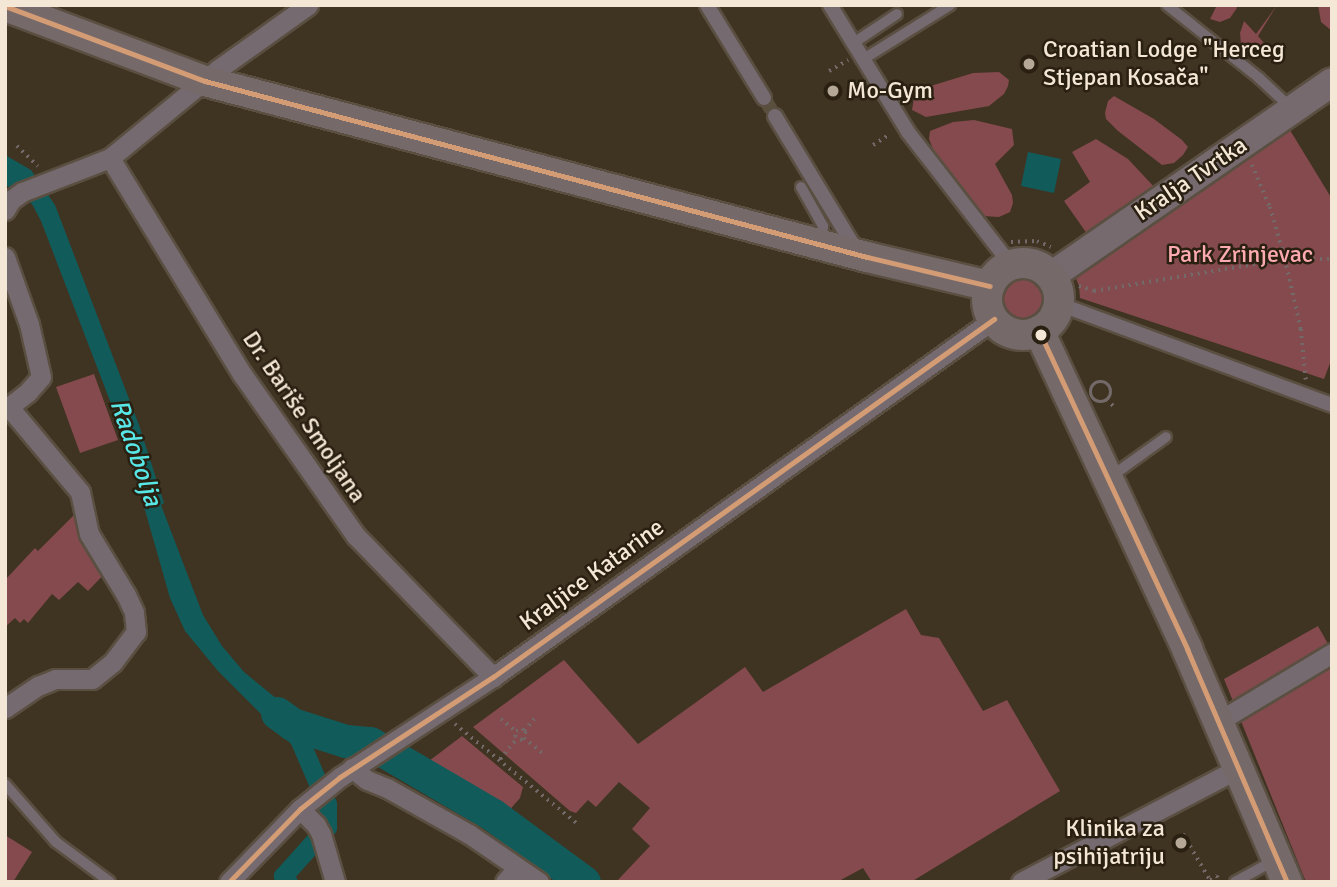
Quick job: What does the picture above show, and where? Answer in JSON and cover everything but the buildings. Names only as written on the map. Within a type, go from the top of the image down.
[{"type":"main road","points":[[5,6],[205,81],[859,254],[990,286]]},
{"type":"main road","name":"Kralja Tvrtka","points":[[1063,289],[1243,144],[1332,82]]},
{"type":"main road","points":[[1009,254],[1028,263],[1063,289],[1052,320],[1039,331],[1014,334],[994,319],[987,300],[990,286],[1009,254]]},
{"type":"main road","points":[[1039,331],[1219,721],[1282,870]]},
{"type":"street","points":[[707,5],[764,98]]},
{"type":"street","points":[[830,5],[904,126],[1009,254]]},
{"type":"street","points":[[7,203],[22,192],[110,158],[205,81],[303,7]]},
{"type":"street","points":[[775,116],[859,254]]},
{"type":"street","name":"Dr. Bariše Smoljana","points":[[110,158],[242,374],[356,536],[492,677]]},
{"type":"street","points":[[5,257],[29,324],[41,376],[7,409],[80,492],[89,534],[126,595],[134,612],[136,632],[113,662],[92,679],[55,680],[38,686],[5,708]]},
{"type":"street","points":[[1063,289],[1303,396],[1332,405]]},
{"type":"street","name":"Kraljice Katarine","points":[[229,882],[302,807],[359,763],[492,677],[994,319]]},
{"type":"street","points":[[1219,721],[1332,653]]},
{"type":"street","points":[[359,763],[367,780],[387,788],[469,834],[511,875],[539,882]]},
{"type":"street","points":[[1021,882],[1239,768]]},
{"type":"street","points":[[302,807],[316,825],[335,882]]},
{"type":"lane","points":[[862,60],[950,5]]},
{"type":"lane","points":[[1167,5],[1259,78],[1292,109]]},
{"type":"lane","points":[[852,44],[897,14]]},
{"type":"lane","points":[[801,187],[823,226],[821,244]]},
{"type":"lane","points":[[1108,479],[1166,437]]},
{"type":"lane","points":[[5,783],[56,842],[110,882]]},
{"type":"lane","points":[[1235,882],[1282,870]]},
{"type":"path","points":[[873,145],[904,126]]},
{"type":"path","points":[[1243,144],[1270,207],[1285,259],[1304,348],[1306,388],[1303,396]]},
{"type":"path","points":[[17,145],[53,181]]},
{"type":"path","points":[[1009,254],[1037,241]]},
{"type":"path","points":[[1063,289],[1094,291],[1285,259],[1332,259]]},
{"type":"path","points":[[1096,383],[1108,385],[1111,390],[1107,399],[1099,402],[1094,399],[1091,387],[1096,383]]},
{"type":"path","points":[[1107,399],[1116,409]]},
{"type":"path","points":[[439,712],[579,825]]},
{"type":"path","points":[[501,719],[516,731],[524,731]]},
{"type":"path","points":[[524,738],[524,731],[534,719]]},
{"type":"path","points":[[516,731],[517,739]]},
{"type":"path","points":[[500,759],[517,739],[524,738],[544,754]]},
{"type":"path","points":[[1183,834],[1210,880],[1217,876],[1220,882]]},
{"type":"green space","points":[[1217,5],[1236,5],[1237,8],[1230,18],[1220,22],[1210,19]]},
{"type":"green space","points":[[1277,5],[1258,36],[1269,49],[1258,53],[1247,52],[1241,44],[1240,33],[1244,21],[1256,34]]},
{"type":"green space","points":[[1318,5],[1332,5],[1332,31],[1321,22]]},
{"type":"green space","points":[[999,72],[1009,80],[1008,86],[1004,94],[989,106],[926,117],[912,110],[914,98],[924,88],[973,73]]},
{"type":"green space","points":[[1114,96],[1154,119],[1182,140],[1188,147],[1183,155],[1174,163],[1162,165],[1118,131],[1106,119],[1105,113],[1108,101]]},
{"type":"green space","name":"Park Zrinjevac","points":[[1282,117],[1332,199],[1332,358],[1324,379],[1080,298],[1079,286],[1072,269]]},
{"type":"green space","points":[[974,120],[1012,129],[1014,145],[995,164],[1012,195],[1013,203],[1010,212],[999,217],[983,216],[975,210],[934,152],[929,139],[930,131],[953,122]]},
{"type":"green space","points":[[1096,139],[1128,159],[1157,190],[1090,238],[1064,201],[1090,182],[1072,152]]},
{"type":"green space","points":[[1024,276],[1039,283],[1046,298],[1039,313],[1024,320],[1009,313],[1002,298],[1009,283]]},
{"type":"green space","points":[[94,374],[118,440],[80,453],[56,387]]},
{"type":"green space","points":[[77,505],[110,568],[88,591],[78,582],[59,600],[52,594],[28,623],[24,619],[20,623],[15,618],[5,627],[5,580],[35,548],[38,551],[73,516]]},
{"type":"green space","points":[[906,609],[921,635],[939,638],[983,711],[1007,700],[1060,791],[911,882],[872,882],[863,868],[837,882],[616,882],[650,846],[632,829],[650,808],[619,782],[596,807],[588,800],[576,813],[570,811],[473,727],[564,660],[638,744],[745,667],[763,692]]},
{"type":"green space","points":[[1318,626],[1332,651],[1332,882],[1306,882],[1224,679]]},
{"type":"green space","points":[[462,736],[523,787],[520,798],[507,813],[425,764]]},
{"type":"green space","points":[[5,835],[32,852],[13,882],[5,882]]},
{"type":"water","points":[[1028,152],[1061,159],[1054,193],[1021,186]]},
{"type":"water","points":[[5,155],[31,170],[55,205],[139,425],[164,503],[161,505],[203,615],[222,646],[244,672],[282,703],[320,725],[298,751],[218,671],[185,631],[170,598],[125,440],[41,221],[32,204],[5,184]]},
{"type":"waterway","name":"Radobolja","points":[[277,713],[292,724],[346,741],[370,743],[493,815],[584,882]]},
{"type":"waterway","name":"Radobolja","points":[[288,882],[283,876],[327,827],[327,804],[293,725]]},
{"type":"tunnel","points":[[764,98],[775,116]]},
{"type":"transit line","points":[[5,6],[205,81],[867,257],[990,286]]},
{"type":"transit line","points":[[229,882],[300,809],[340,777],[493,677],[994,319]]},
{"type":"transit line","points":[[1039,331],[1187,649],[1287,882]]},
{"type":"place","name":"Croatian Lodge \"Herceg Stjepan Kosača\"","points":[[1029,64]]},
{"type":"place","name":"Mo-Gym","points":[[833,91]]},
{"type":"place","name":"Klinika za psihijatriju","points":[[1181,843]]}]
